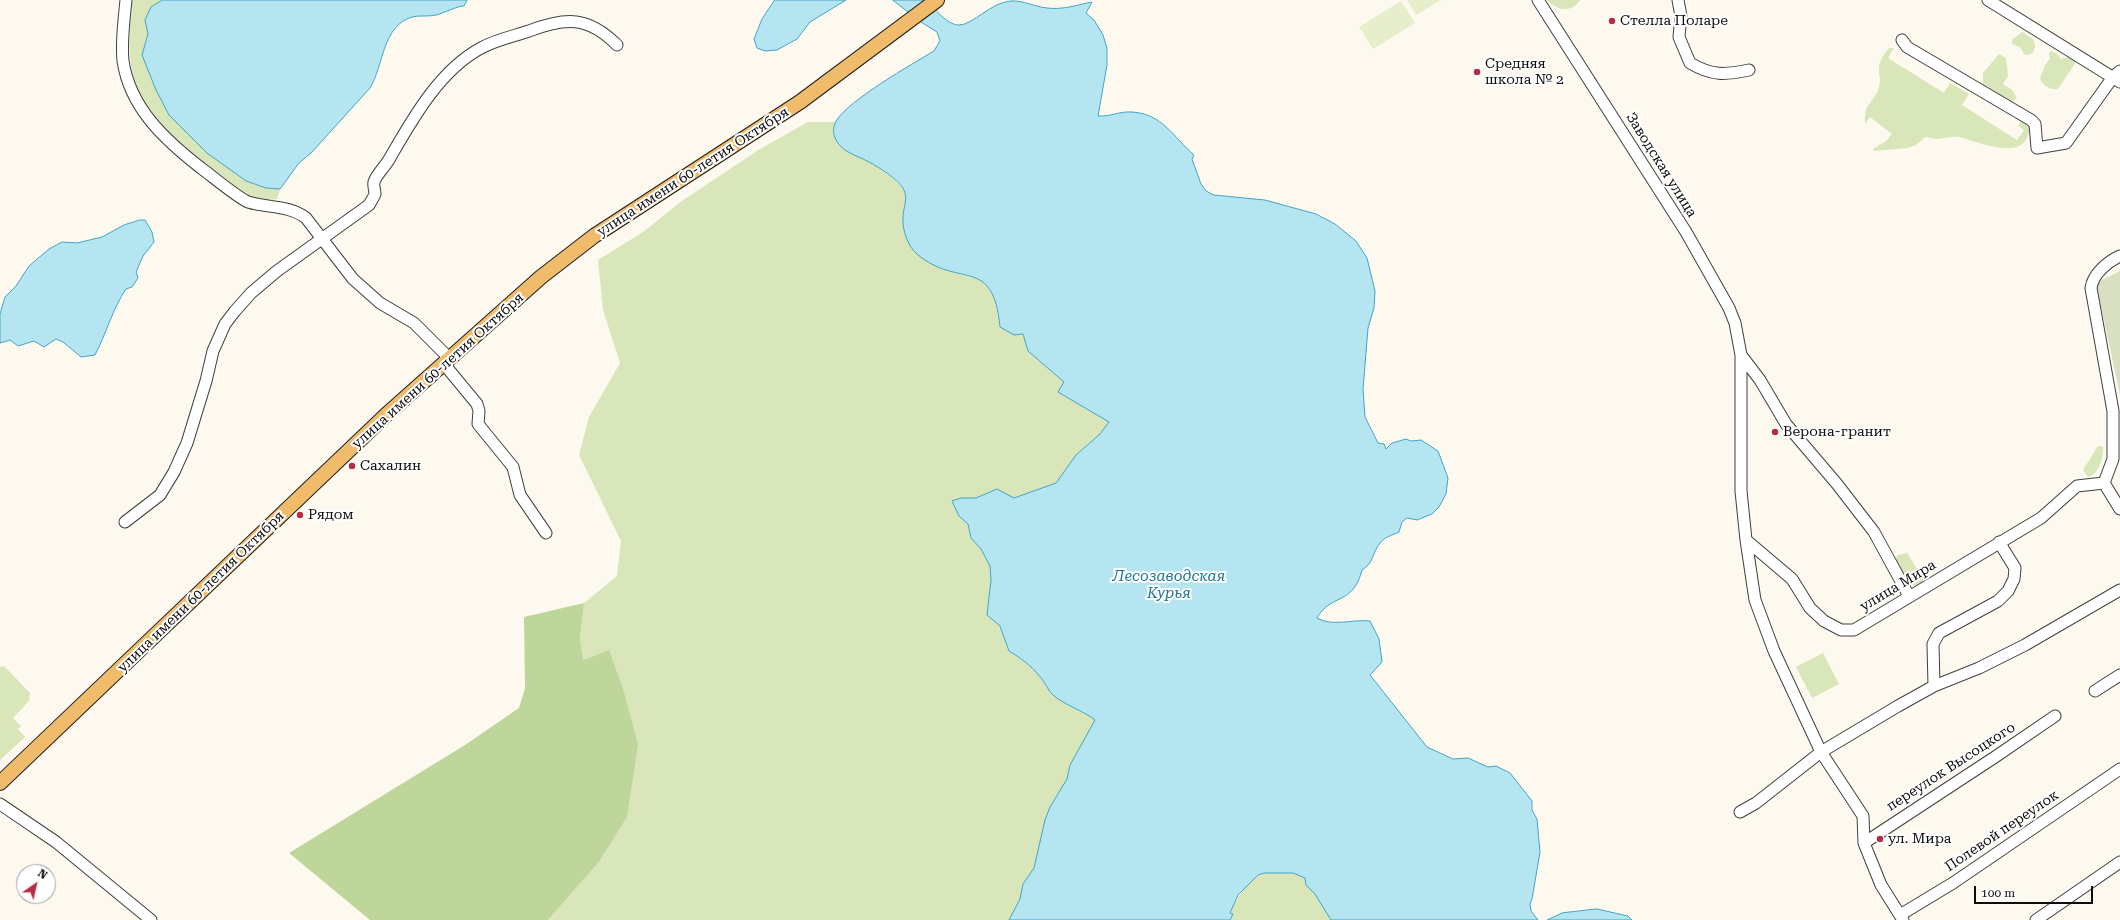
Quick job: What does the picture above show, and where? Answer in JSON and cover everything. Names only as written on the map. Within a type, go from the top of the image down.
[{"type":"main road","name":"улица имени 60-летия Октября","points":[[0,783],[386,415],[541,277],[594,236],[800,102],[937,0]]},
{"type":"street","points":[[126,0],[123,60],[128,83],[138,105],[167,139],[205,171],[247,201],[297,211],[306,218],[353,279],[380,303],[414,323],[447,361],[477,404],[479,410],[478,424],[513,467],[520,495],[546,533]]},
{"type":"street","name":"Заводская улица","points":[[1538,0],[1704,262],[1729,308],[1735,323],[1741,355]]},
{"type":"street","points":[[1678,0],[1681,16],[1679,37],[1690,63],[1715,74],[1729,74],[1749,70]]},
{"type":"street","points":[[1902,40],[1907,47],[2031,120],[2035,124],[2037,148],[2066,143],[2118,77],[1988,0]]},
{"type":"street","points":[[125,522],[160,495],[174,472],[187,443],[206,381],[213,351],[225,324],[251,293],[278,271],[369,204],[374,194],[374,182],[391,157],[408,125],[430,94],[462,61],[481,48],[542,26],[566,22],[584,22],[603,31],[617,45]]},
{"type":"street","points":[[2120,256],[2112,260],[2092,280],[2091,288],[2113,410],[2113,459],[2104,483],[2120,509]]},
{"type":"street","points":[[1741,355],[1741,492],[1746,540],[1758,607],[1774,651],[1821,752],[1876,834]]},
{"type":"street","points":[[1741,355],[1760,380],[1786,424],[1837,484],[1874,532],[1909,596]]},
{"type":"street","name":"улица Мира","points":[[1746,540],[1792,579],[1810,608],[1824,621],[1841,630],[1854,630],[2041,518],[2078,486],[2104,483]]},
{"type":"street","points":[[1934,686],[1933,644],[1939,633],[1998,601],[2008,591],[2014,579],[2015,568],[1999,542]]},
{"type":"street","points":[[1740,812],[1756,803],[1821,752],[1934,686],[1979,668],[2025,645],[2120,590]]},
{"type":"street","points":[[2095,691],[2120,675]]},
{"type":"street","name":"переулок Высоцкого","points":[[1864,843],[2055,716]]},
{"type":"street","name":"Полевой переулок","points":[[1902,917],[2120,769]]},
{"type":"street","points":[[0,804],[56,842],[151,920]]},
{"type":"street","points":[[1863,816],[1864,843],[1881,885],[1902,917]]},
{"type":"street","points":[[2036,920],[2120,862]]},
{"type":"green space","points":[[132,0],[163,0],[151,7],[145,20],[148,34],[142,55],[156,90],[169,115],[207,152],[246,181],[266,188],[280,189],[277,199],[256,198],[243,192],[185,147],[161,125],[151,113],[137,88],[131,67],[130,22]]},
{"type":"green space","points":[[1407,0],[1441,0],[1416,15]]},
{"type":"green space","points":[[1547,0],[1580,0],[1572,7],[1564,9],[1555,6]]},
{"type":"green space","points":[[1401,1],[1415,23],[1373,49],[1359,27]]},
{"type":"green space","points":[[2022,32],[2033,39],[2035,47],[2032,53],[2025,55],[2020,47],[2012,44],[2012,40]]},
{"type":"green space","points":[[1889,48],[1894,48],[1888,58],[1944,93],[1950,83],[1969,94],[1962,105],[2017,140],[2024,130],[2018,126],[2021,121],[2026,124],[2029,127],[2029,132],[2025,141],[2018,146],[1998,148],[1959,137],[1937,139],[1925,137],[1916,145],[1908,148],[1874,151],[1873,149],[1886,141],[1892,134],[1870,117],[1865,124],[1868,105],[1878,90],[1880,84],[1880,61]]},
{"type":"green space","points":[[2051,51],[2057,54],[2061,59],[2071,57],[2076,62],[2058,89],[2047,87],[2040,78],[2045,65],[2050,59],[2049,54]]},
{"type":"green space","points":[[1999,54],[2006,58],[2008,76],[2003,84],[2012,90],[2017,98],[2012,102],[1983,84],[1983,73]]},
{"type":"green space","points":[[808,122],[836,122],[833,132],[846,151],[870,162],[888,174],[903,188],[907,201],[903,217],[939,268],[982,280],[993,292],[1000,327],[1023,334],[1028,351],[1064,382],[1059,392],[1109,422],[1100,434],[1076,455],[1056,483],[1014,498],[997,489],[976,498],[961,498],[959,516],[968,524],[971,538],[981,549],[990,566],[991,580],[987,615],[1000,626],[1009,651],[1033,669],[1053,695],[1096,720],[1070,765],[1067,779],[1034,868],[1023,884],[1020,899],[1009,920],[548,920],[598,863],[609,650],[583,660],[580,639],[584,603],[617,576],[621,541],[579,455],[589,417],[620,363],[603,310],[598,260],[643,232],[682,201],[760,149]]},
{"type":"green space","points":[[2120,271],[2120,395],[2096,283]]},
{"type":"green space","points":[[2098,446],[2103,447],[2102,460],[2095,473],[2088,477],[2083,470]]},
{"type":"green space","points":[[1907,553],[1925,582],[1920,586],[1908,585],[1895,559],[1898,555]]},
{"type":"green space","points":[[584,603],[580,639],[583,660],[609,650],[624,692],[638,744],[627,817],[598,863],[548,920],[370,920],[289,853],[465,745],[519,708],[525,688],[524,617]]},
{"type":"green space","points":[[1823,653],[1839,684],[1812,698],[1796,667]]},
{"type":"green space","points":[[4,666],[30,693],[29,701],[13,718],[21,726],[18,729],[25,737],[0,760],[0,667]]},
{"type":"green space","points":[[1264,873],[1293,873],[1305,878],[1306,885],[1315,894],[1331,920],[1230,920],[1233,914],[1230,913],[1236,901],[1248,884]]},
{"type":"water","points":[[163,0],[467,0],[464,6],[433,16],[412,17],[402,22],[395,29],[389,37],[375,79],[370,88],[312,152],[299,163],[280,189],[266,188],[246,181],[207,153],[169,115],[156,90],[142,55],[148,34],[145,20],[151,7]]},
{"type":"water","points":[[775,0],[846,0],[810,22],[797,39],[777,50],[765,51],[757,48],[754,39],[762,19]]},
{"type":"water","name":"Лесозаводская Курья","points":[[893,0],[926,0],[945,19],[959,25],[970,21],[996,5],[1004,2],[1011,1],[1042,7],[1059,8],[1092,2],[1086,13],[1094,20],[1103,35],[1107,48],[1107,65],[1098,116],[1132,112],[1152,117],[1167,128],[1194,155],[1192,159],[1201,184],[1206,191],[1214,195],[1265,200],[1316,214],[1335,224],[1356,241],[1367,258],[1375,291],[1374,308],[1368,328],[1363,389],[1365,417],[1378,443],[1384,444],[1386,449],[1392,443],[1406,439],[1411,441],[1421,440],[1438,451],[1448,478],[1446,494],[1439,507],[1432,514],[1417,520],[1407,518],[1402,522],[1399,532],[1386,538],[1377,547],[1371,561],[1362,570],[1353,589],[1329,605],[1317,618],[1330,622],[1370,621],[1379,639],[1382,662],[1370,675],[1427,747],[1453,759],[1468,758],[1488,767],[1496,766],[1510,773],[1532,801],[1532,810],[1537,819],[1540,852],[1530,904],[1531,911],[1538,920],[1331,920],[1315,894],[1306,885],[1305,878],[1293,873],[1264,873],[1258,875],[1238,895],[1230,913],[1233,914],[1230,920],[1009,920],[1020,899],[1023,884],[1034,868],[1045,820],[1050,807],[1067,779],[1070,765],[1095,720],[1053,695],[1033,669],[1009,651],[1000,626],[987,615],[991,580],[990,566],[981,549],[971,538],[968,524],[959,516],[952,501],[961,498],[976,498],[997,489],[1014,498],[1056,483],[1076,455],[1100,434],[1109,422],[1058,392],[1064,382],[1028,351],[1023,334],[1014,335],[1000,327],[996,305],[990,290],[982,282],[972,277],[933,265],[914,252],[906,238],[903,222],[906,196],[903,188],[888,174],[869,162],[848,152],[837,141],[834,134],[834,125],[843,112],[867,93],[911,64],[934,51],[940,41],[937,32],[921,22]]},
{"type":"water","points":[[145,220],[152,232],[154,242],[143,256],[136,272],[138,278],[132,287],[126,289],[121,296],[95,355],[81,357],[63,342],[56,339],[44,347],[34,341],[18,346],[10,340],[0,343],[0,314],[5,297],[16,286],[29,266],[49,249],[62,242],[77,243],[102,237],[124,225]]},
{"type":"water","points":[[1597,909],[1628,916],[1632,920],[1547,920],[1562,913]]},
{"type":"place","name":"Стелла Поларе","points":[[1612,21]]},
{"type":"place","name":"Средняя школа № 2","points":[[1477,72]]},
{"type":"place","name":"Верона-гранит","points":[[1775,432]]},
{"type":"place","name":"Сахалин","points":[[352,466]]},
{"type":"place","name":"Рядом","points":[[300,515]]},
{"type":"place","name":"ул. Мира","points":[[1880,839]]}]
